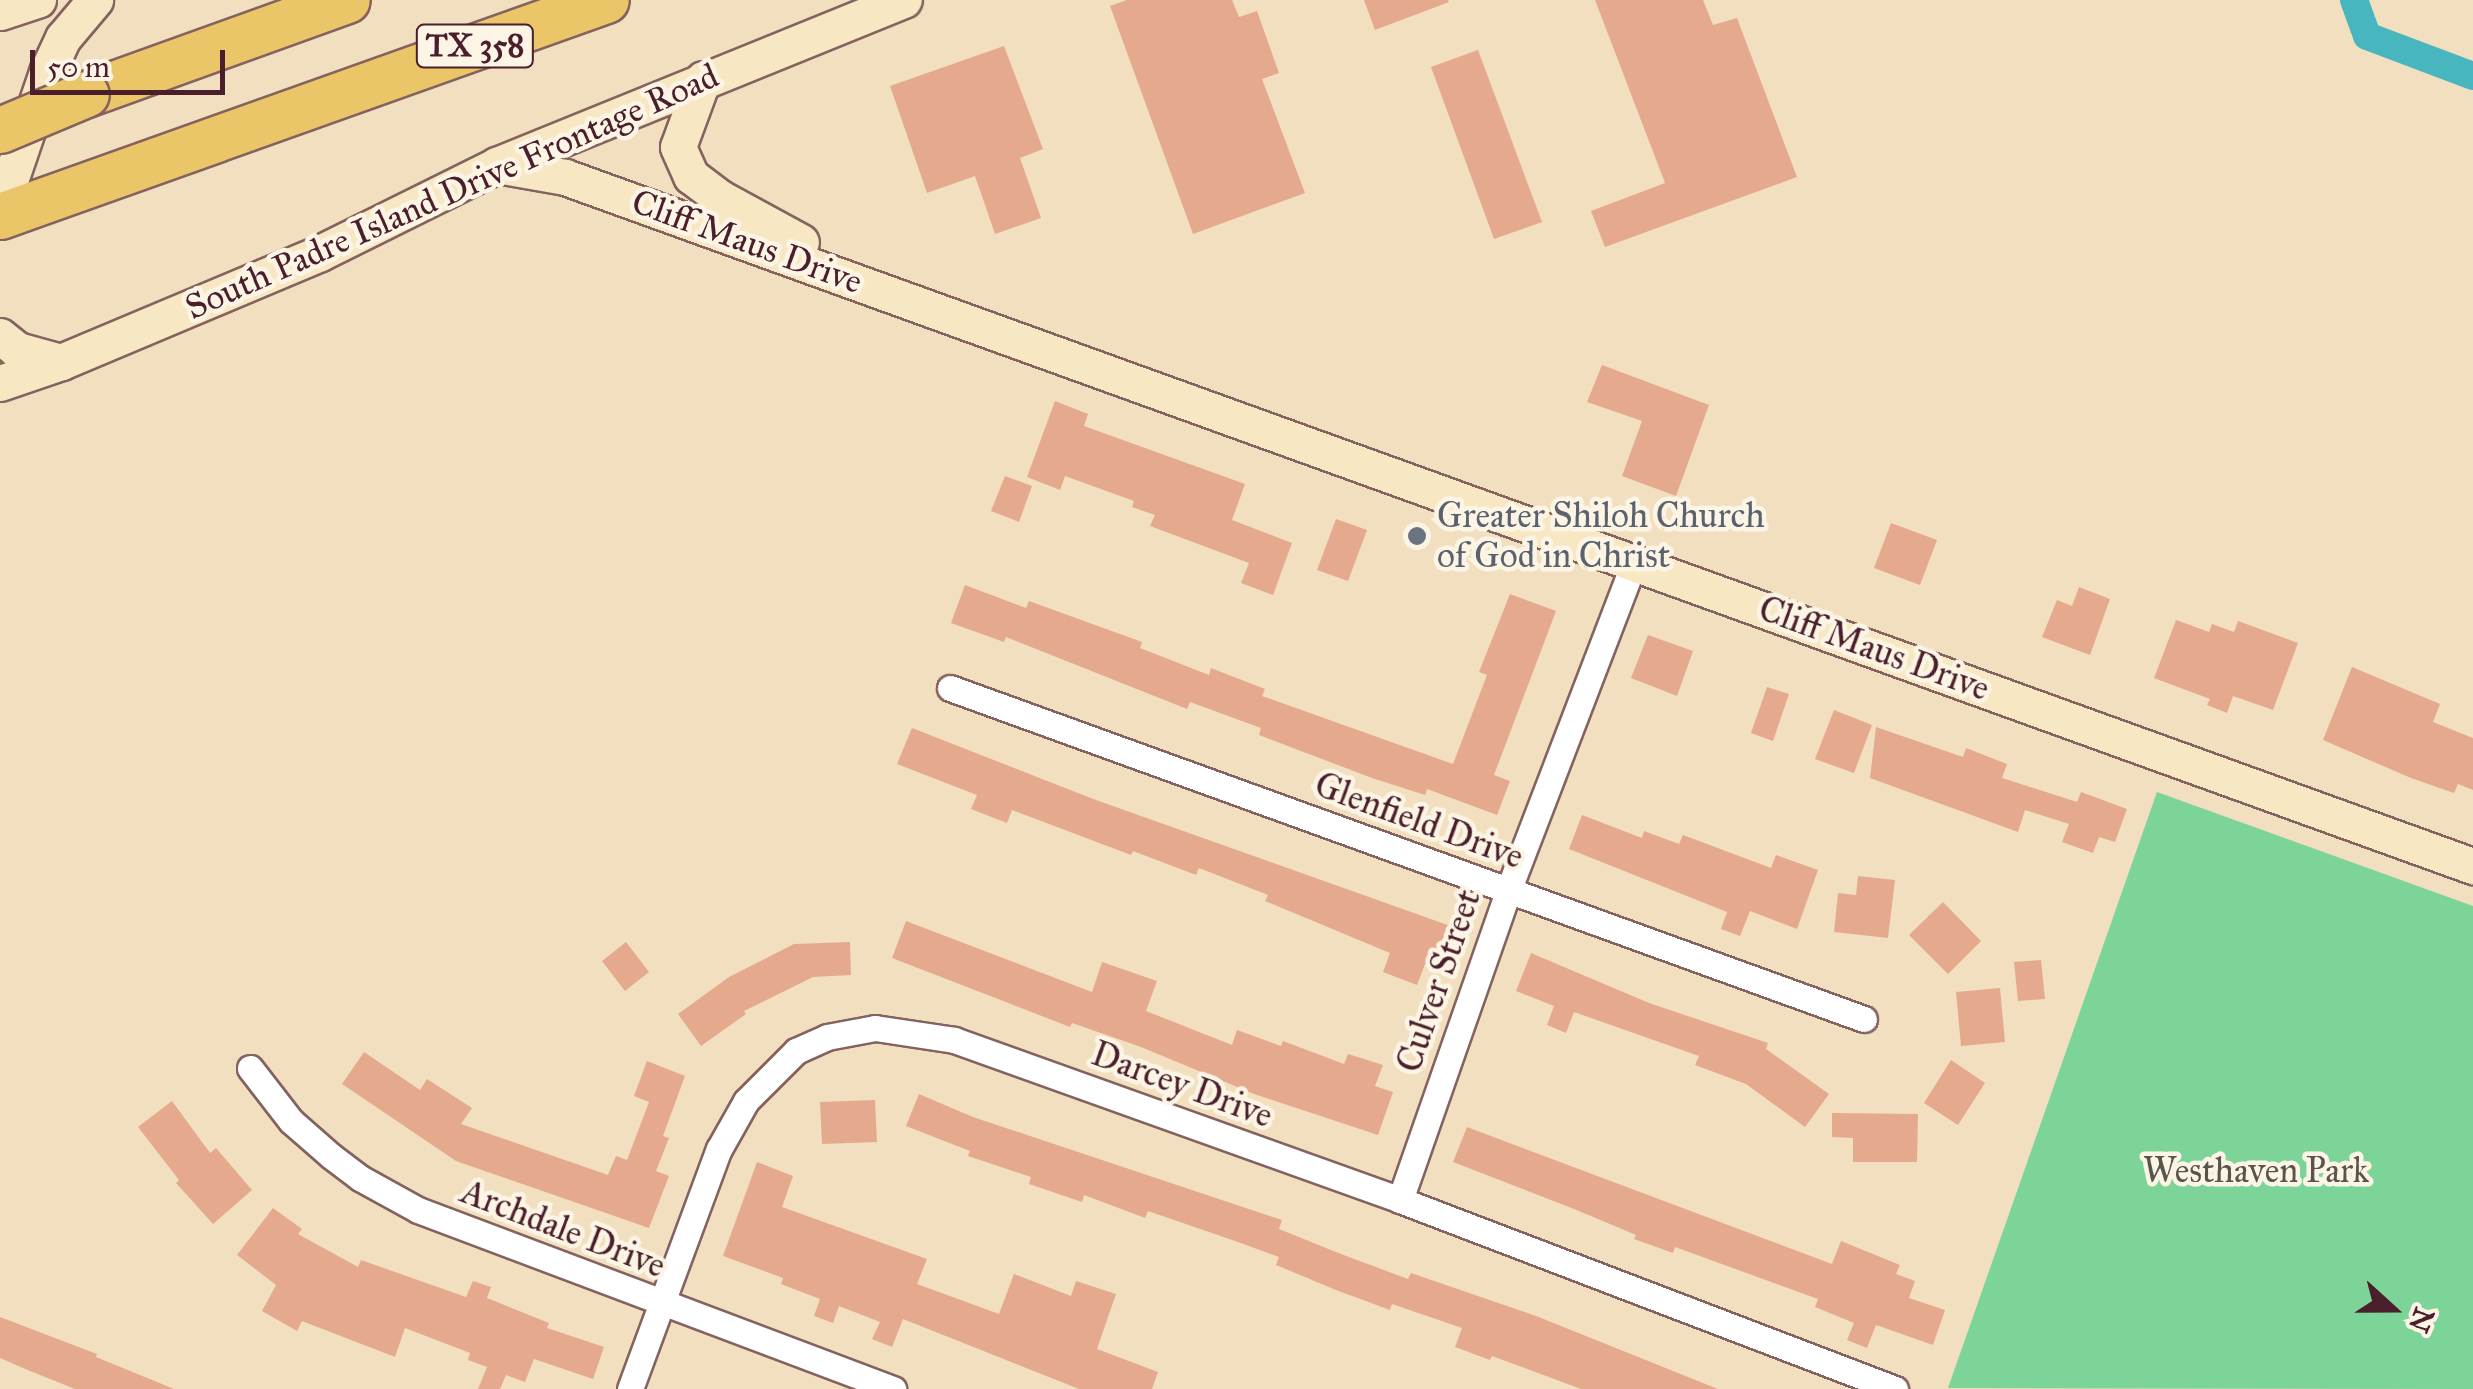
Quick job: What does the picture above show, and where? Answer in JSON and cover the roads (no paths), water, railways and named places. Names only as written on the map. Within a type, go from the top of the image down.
[{"type":"highway","points":[[0,130],[299,0]]},
{"type":"highway","points":[[86,94],[346,0]]},
{"type":"highway","name":"TX 358","points":[[0,213],[606,0]]},
{"type":"street","points":[[0,12],[38,0]]},
{"type":"street","points":[[0,213],[47,72],[63,38],[95,0]]},
{"type":"street","name":"South Padre Island Drive Frontage Road","points":[[0,383],[61,362],[320,253],[497,166],[904,0]]},
{"type":"street","name":"Cliff Maus Drive","points":[[704,79],[678,147],[691,176],[720,198],[788,236],[993,330]]},
{"type":"street","name":"Cliff Maus Drive","points":[[497,166],[566,176],[2473,866]]},
{"type":"street","points":[[0,336],[17,350],[61,362]]},
{"type":"street","name":"Culver Street","points":[[1400,1200],[1508,891],[1634,562]]},
{"type":"street","name":"Glenfield Drive","points":[[950,688],[1864,1019]]},
{"type":"street","name":"Darcey Drive","points":[[630,1389],[719,1149],[746,1101],[766,1076],[796,1051],[827,1037],[875,1028],[954,1040],[1400,1200],[1895,1389]]},
{"type":"street","name":"Archdale Drive","points":[[250,1068],[291,1120],[360,1178],[392,1196],[661,1304],[893,1389]]},
{"type":"waterway","points":[[2354,0],[2367,36],[2473,76]]},
{"type":"place","name":"Greater Shiloh Church of God in Christ","points":[[1417,536]]},
{"type":"park label","name":"Westhaven Park","points":[[2256,1171]]}]
